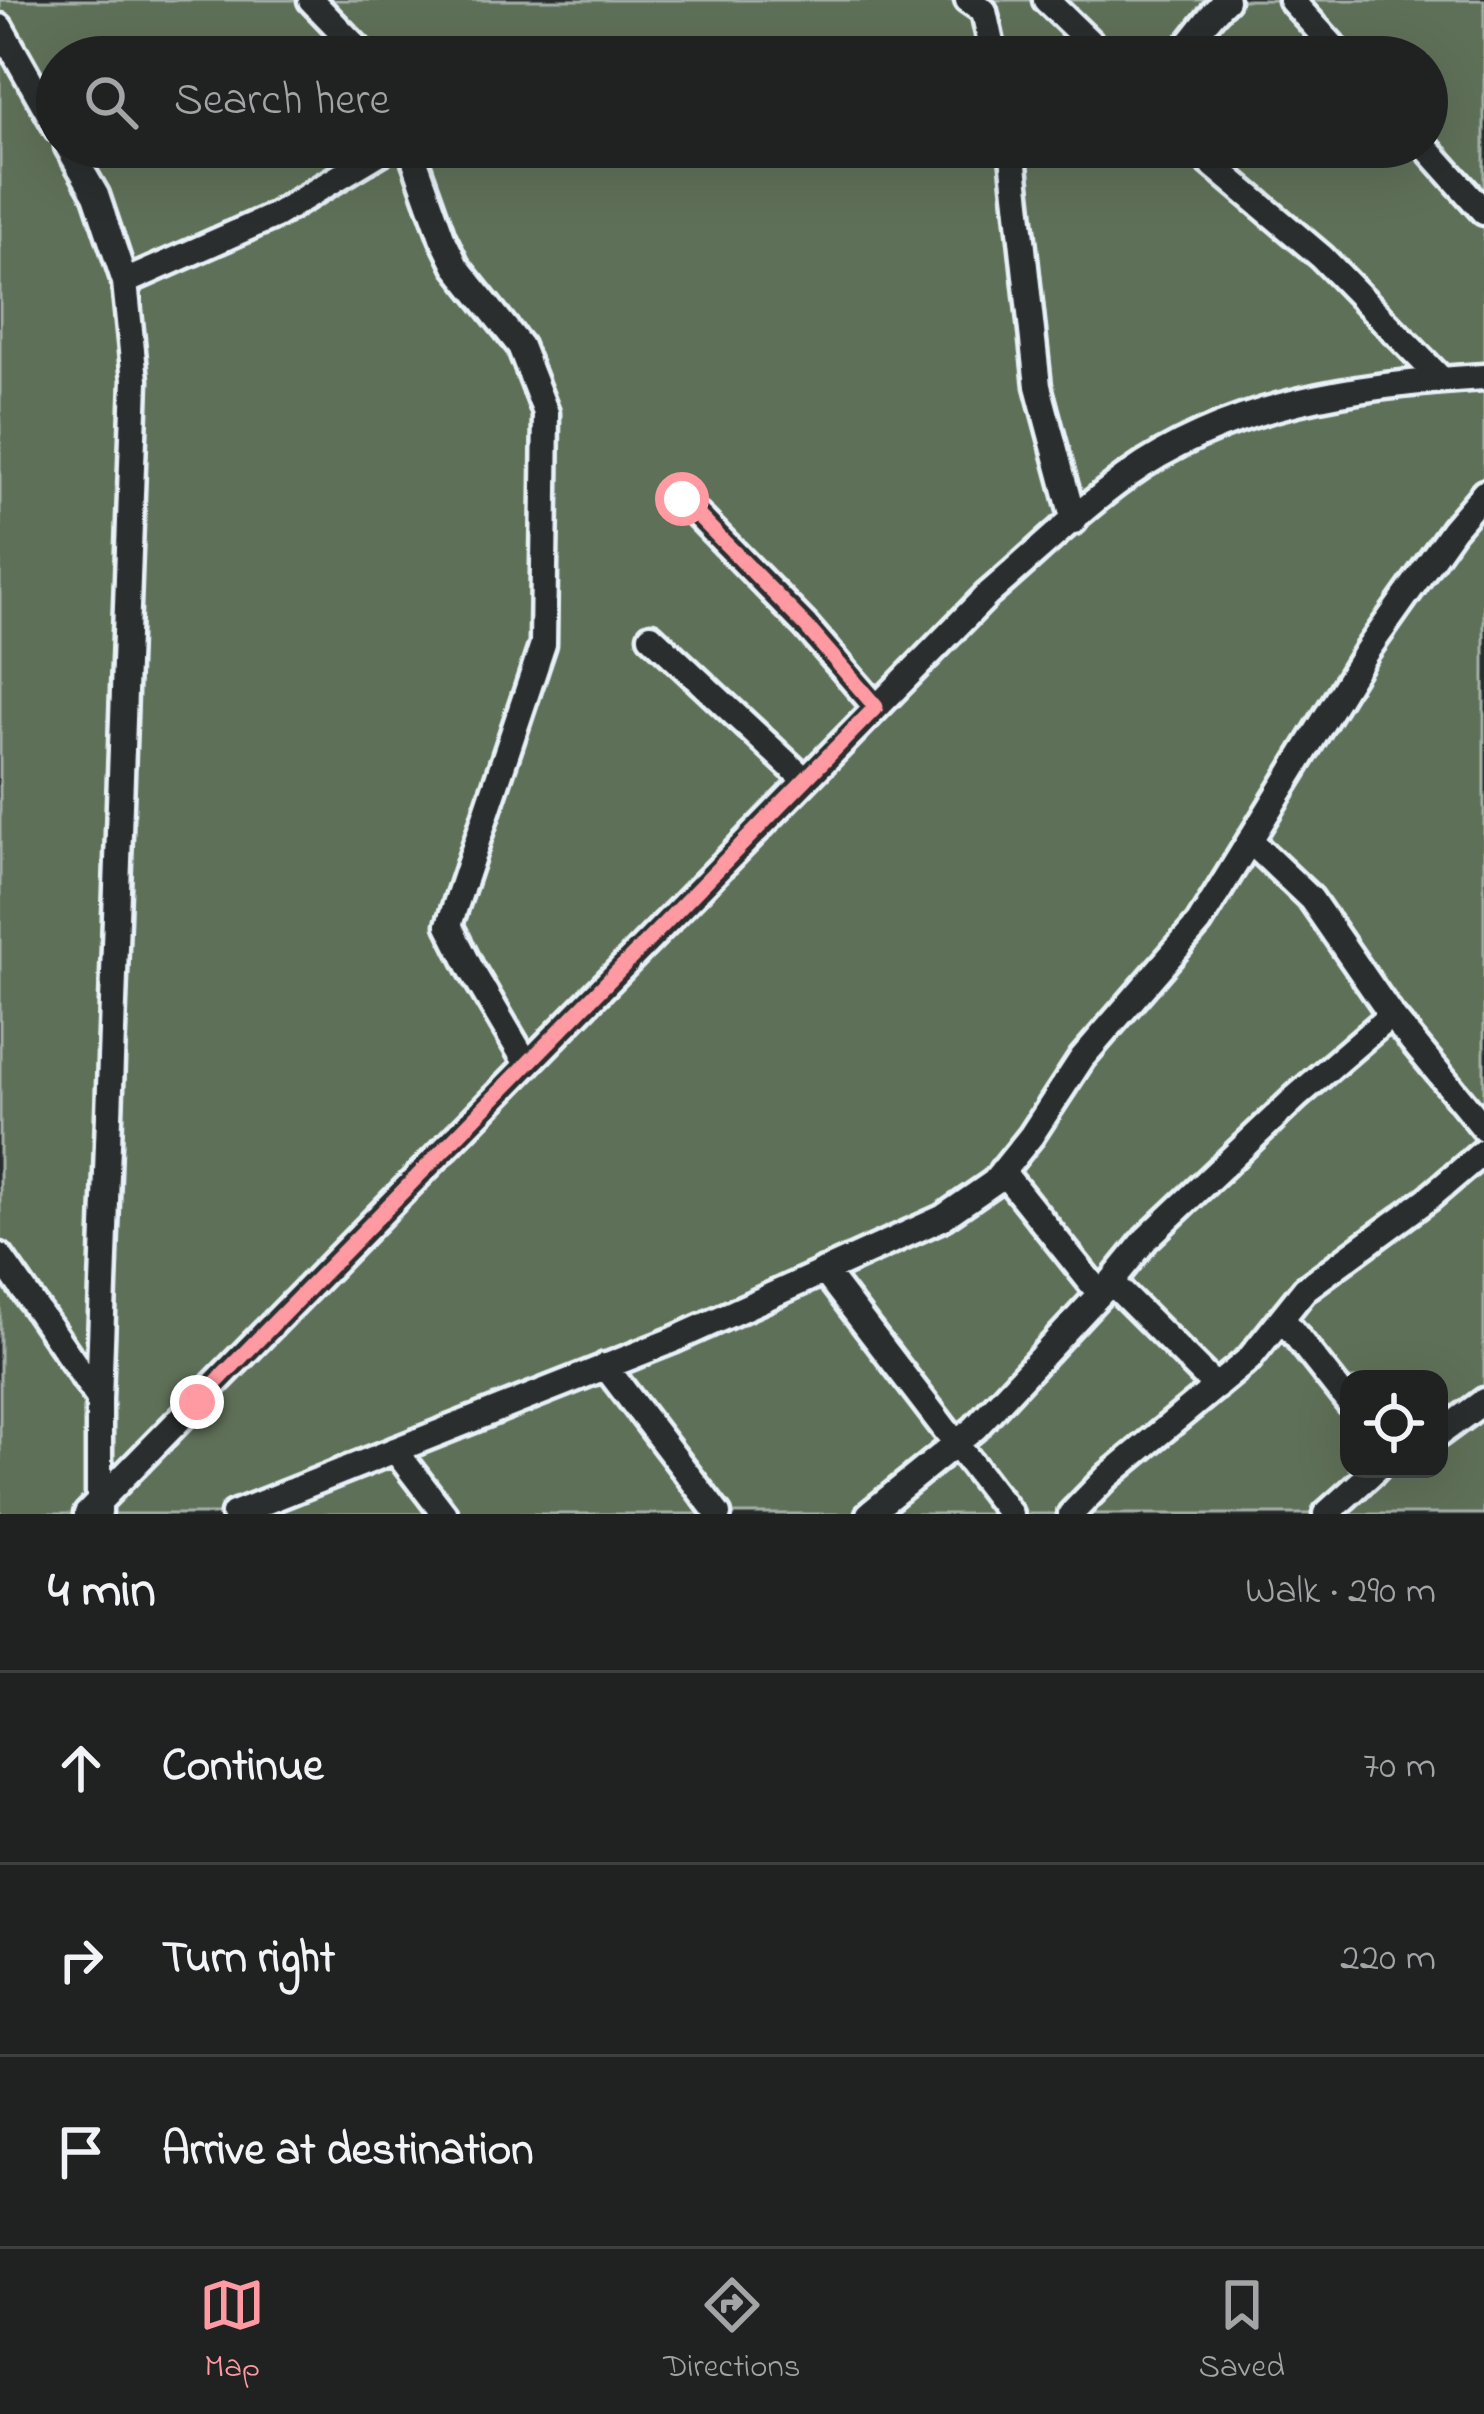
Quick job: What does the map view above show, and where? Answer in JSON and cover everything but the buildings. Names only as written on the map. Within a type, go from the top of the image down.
[{"type":"street","points":[[311,0],[346,36]]},
{"type":"street","points":[[968,0],[985,11],[990,36]]},
{"type":"street","points":[[1046,0],[1083,36]]},
{"type":"street","points":[[1196,36],[1226,0]]},
{"type":"street","points":[[1291,0],[1324,36]]},
{"type":"street","points":[[0,27],[36,91]]},
{"type":"street","points":[[80,168],[96,195],[125,283],[136,380],[95,1511]]},
{"type":"street","points":[[125,283],[276,215],[353,168]]},
{"type":"street","points":[[418,168],[456,266],[520,346],[546,413],[543,644],[449,925],[527,1064]]},
{"type":"street","points":[[1014,168],[1038,386],[1074,521]]},
{"type":"street","points":[[1217,168],[1322,257],[1441,379]]},
{"type":"street","points":[[1445,168],[1484,212]]},
{"type":"street","points":[[95,1511],[987,595],[1128,475],[1203,432],[1309,398],[1484,377]]},
{"type":"street","points":[[236,1514],[673,1340],[942,1218],[994,1182],[1082,1058],[1199,923],[1366,652],[1484,493]]},
{"type":"street","points":[[682,499],[806,626],[876,707]]},
{"type":"street","points":[[651,637],[805,780]]},
{"type":"street","points":[[1250,841],[1311,899],[1391,1015],[1484,1128]]},
{"type":"street","points":[[869,1514],[976,1428],[1146,1239],[1391,1015]]},
{"type":"street","points":[[1071,1514],[1108,1476],[1249,1360],[1305,1289],[1429,1198],[1484,1151]]},
{"type":"street","points":[[1002,1172],[1106,1288],[1216,1387]]},
{"type":"street","points":[[0,1256],[99,1399]]},
{"type":"street","points":[[824,1271],[1010,1514]]},
{"type":"street","points":[[1282,1318],[1340,1391]]},
{"type":"street","points":[[605,1366],[718,1514]]},
{"type":"street","points":[[1448,1427],[1484,1401]]},
{"type":"street","points":[[394,1450],[444,1514]]},
{"type":"street","points":[[1326,1514],[1366,1478]]},
{"type":"green space","points":[[0,0],[1484,0],[1484,1514],[0,1514]]},
{"type":"route","points":[[197,1402],[876,707],[806,626],[682,499]]}]
